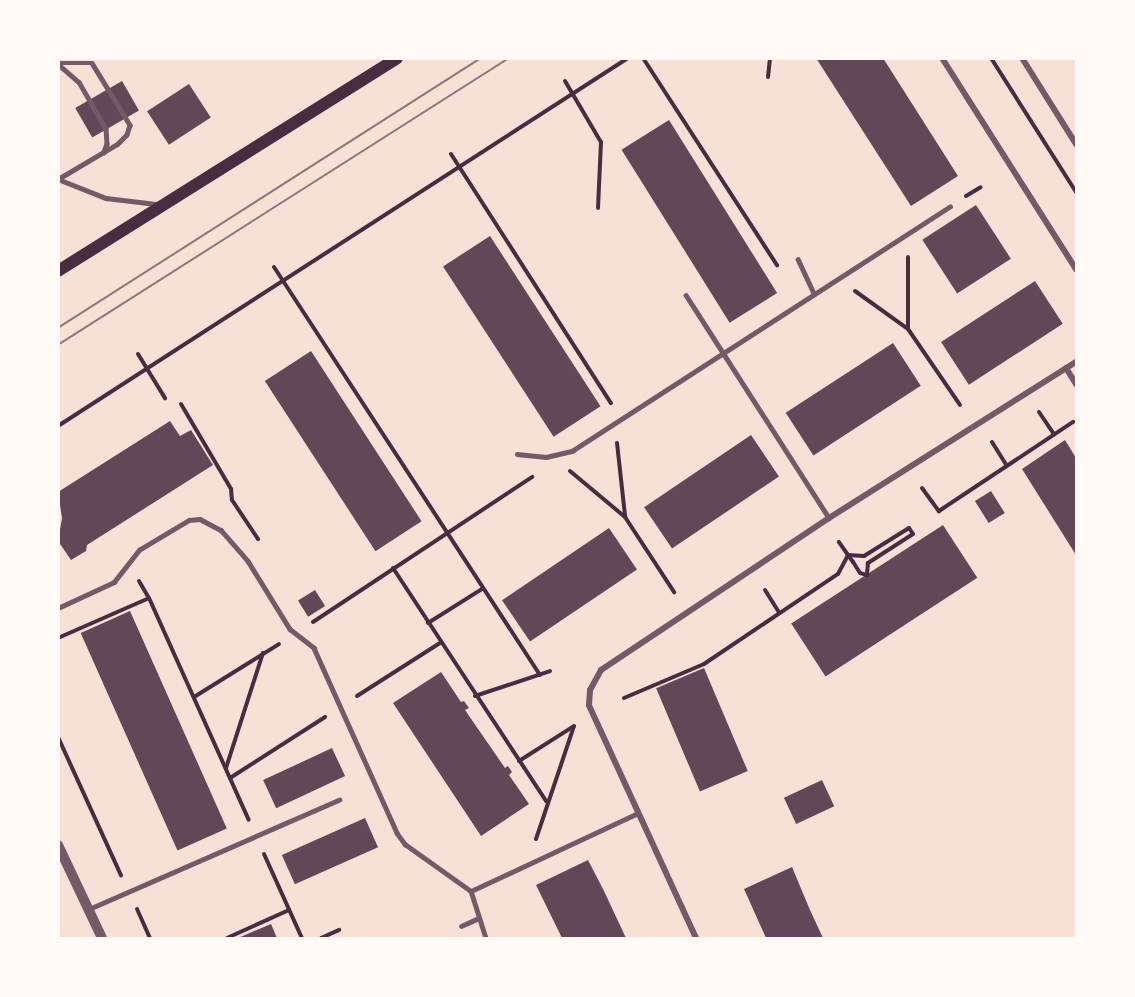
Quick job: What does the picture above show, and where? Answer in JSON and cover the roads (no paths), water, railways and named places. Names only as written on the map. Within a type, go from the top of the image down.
[{"type":"main road","points":[[58,271],[397,58]]},
{"type":"street","points":[[942,58],[1077,269]]},
{"type":"street","points":[[1022,58],[1077,144]]},
{"type":"street","points":[[696,939],[598,732],[589,705],[590,690],[601,670],[621,654],[829,518],[1077,362]]},
{"type":"street","points":[[1066,368],[1077,384]]},
{"type":"street","points":[[58,845],[102,939]]},
{"type":"lane","points":[[58,63],[92,63],[128,116],[127,135],[102,154],[59,179]]},
{"type":"lane","points":[[58,63],[79,82],[106,129],[107,144],[102,154]]},
{"type":"lane","points":[[59,179],[106,198],[149,205],[168,202]]},
{"type":"lane","points":[[517,454],[551,456],[572,450],[950,206]]},
{"type":"lane","points":[[798,259],[814,293]]},
{"type":"lane","points":[[686,296],[829,518]]},
{"type":"lane","points":[[58,608],[99,592],[114,582],[138,550],[189,520],[200,519],[220,530],[239,550],[295,634],[314,648],[397,833],[405,844],[471,891],[477,920],[486,939]]},
{"type":"lane","points":[[89,909],[339,800]]},
{"type":"lane","points":[[471,891],[636,814]]},
{"type":"lane","points":[[461,926],[477,920]]},
{"type":"tram line","points":[[58,328],[481,58]]},
{"type":"tram line","points":[[58,345],[509,58]]}]
